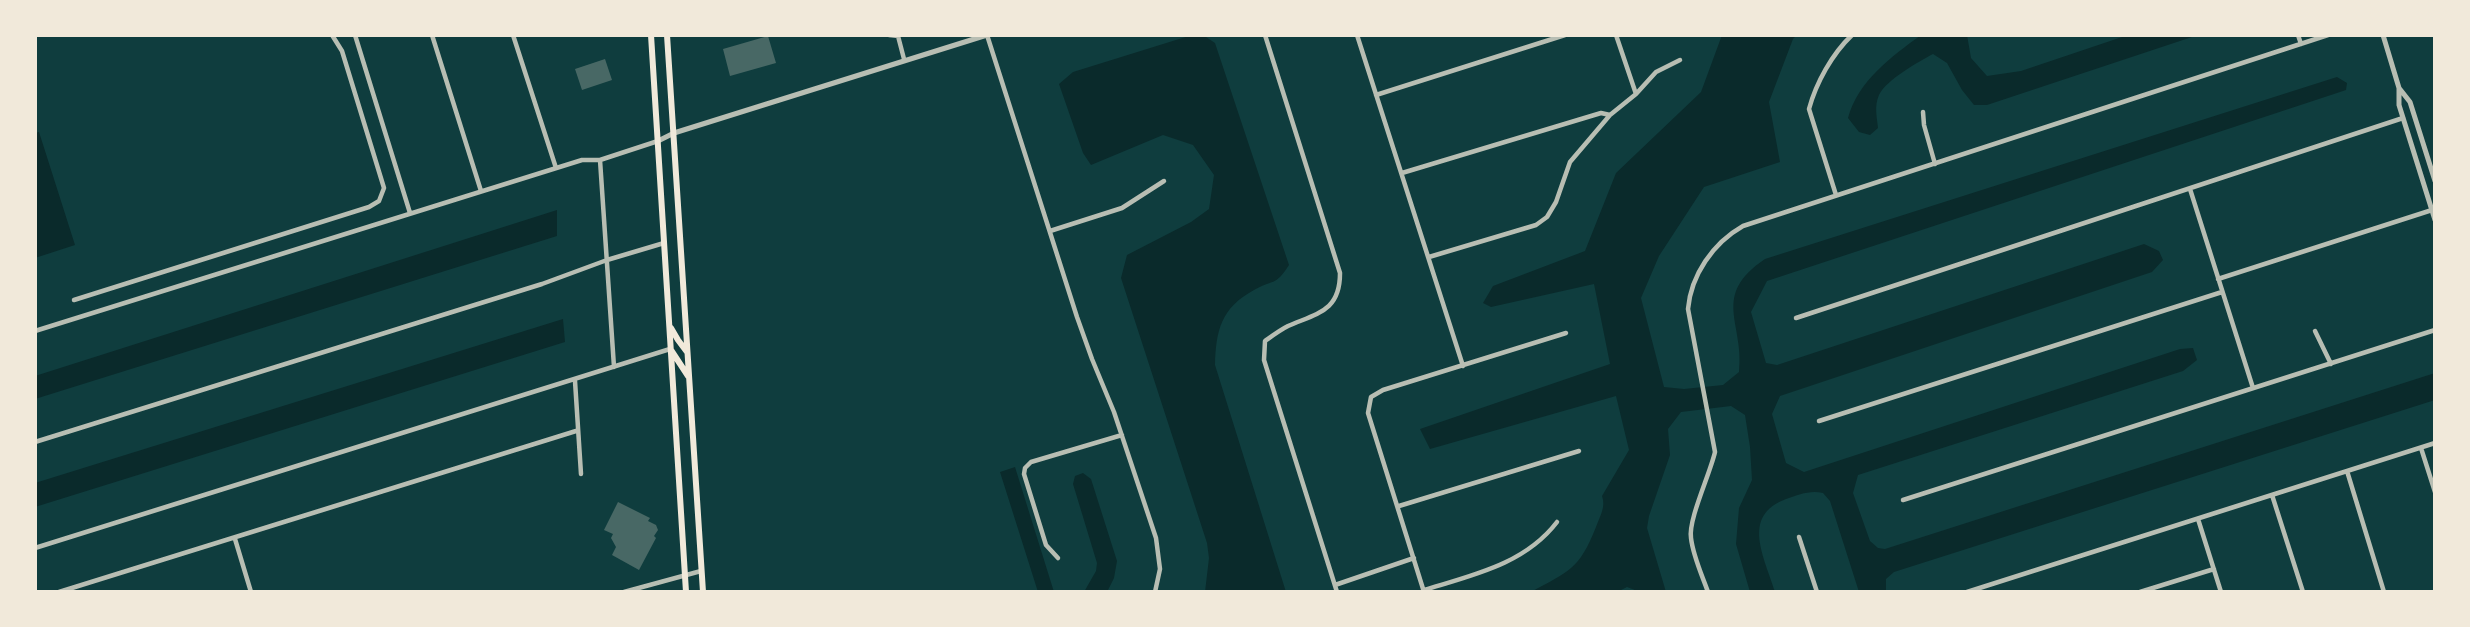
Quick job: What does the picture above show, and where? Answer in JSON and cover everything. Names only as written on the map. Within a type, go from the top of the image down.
[{"type":"main road","points":[[651,35],[686,592]]},
{"type":"main road","points":[[667,35],[703,592]]},
{"type":"main road","points":[[669,323],[687,352]]},
{"type":"main road","points":[[670,349],[689,377]]},
{"type":"street","points":[[74,300],[369,207],[379,201],[384,188],[342,51],[332,35]]},
{"type":"street","points":[[355,35],[410,213]]},
{"type":"street","points":[[432,35],[481,191]]},
{"type":"street","points":[[513,35],[556,168]]},
{"type":"street","points":[[889,35],[898,36],[904,60]]},
{"type":"street","points":[[35,331],[582,160],[600,160],[674,133],[987,35],[1088,348],[1115,412],[1160,555],[1155,592]]},
{"type":"street","points":[[1265,35],[1340,273],[1340,289],[1333,302],[1324,312],[1284,328],[1265,341],[1264,360],[1337,592]]},
{"type":"street","points":[[1357,35],[1463,366]]},
{"type":"street","points":[[1376,95],[1565,35]]},
{"type":"street","points":[[1616,35],[1636,94]]},
{"type":"street","points":[[1836,195],[1810,109],[1812,96],[1836,52],[1852,35]]},
{"type":"street","points":[[2298,35],[2301,44]]},
{"type":"street","points":[[1707,592],[1690,537],[1692,522],[1715,453],[1688,309],[1689,290],[1720,242],[1730,233],[1743,226],[1836,195],[2328,35]]},
{"type":"street","points":[[2383,35],[2399,88],[2399,105],[2435,220]]},
{"type":"street","points":[[1429,257],[1536,225],[1547,217],[1556,202],[1570,162],[1610,115],[1636,94],[1656,72],[1680,60]]},
{"type":"street","points":[[2399,88],[2410,102],[2435,181]]},
{"type":"street","points":[[1923,112],[1935,164]]},
{"type":"street","points":[[1402,173],[1601,113],[1610,115]]},
{"type":"street","points":[[1796,318],[2403,118]]},
{"type":"street","points":[[600,160],[614,367]]},
{"type":"street","points":[[1050,231],[1122,208],[1164,181]]},
{"type":"street","points":[[2190,188],[2253,388]]},
{"type":"street","points":[[2218,279],[2432,210]]},
{"type":"street","points":[[35,442],[542,284],[664,243]]},
{"type":"street","points":[[1819,421],[2222,292]]},
{"type":"street","points":[[1902,500],[2435,330]]},
{"type":"street","points":[[2315,331],[2331,364]]},
{"type":"street","points":[[1558,522],[1545,539],[1518,557],[1491,570],[1424,591],[1368,407],[1371,397],[1382,390],[1566,333]]},
{"type":"street","points":[[35,548],[575,381],[670,349]]},
{"type":"street","points":[[575,381],[576,431],[581,474]]},
{"type":"street","points":[[59,592],[576,431]]},
{"type":"street","points":[[1058,558],[1046,545],[1024,468],[1031,462],[1122,435]]},
{"type":"street","points":[[1967,592],[2435,443]]},
{"type":"street","points":[[2421,448],[2435,492]]},
{"type":"street","points":[[1399,506],[1579,451]]},
{"type":"street","points":[[2347,471],[2384,592]]},
{"type":"street","points":[[2272,495],[2303,592]]},
{"type":"street","points":[[2198,519],[2221,592]]},
{"type":"street","points":[[1798,537],[1817,592]]},
{"type":"street","points":[[235,539],[251,592]]},
{"type":"street","points":[[1335,585],[1414,558]]},
{"type":"street","points":[[2140,592],[2214,569]]},
{"type":"street","points":[[624,592],[701,570]]},
{"type":"water","points":[[1192,35],[1203,35],[1215,43],[1289,265],[1277,280],[1243,297],[1227,312],[1219,331],[1215,365],[1286,592],[1205,592],[1209,558],[1207,543],[1121,278],[1127,255],[1191,222],[1209,209],[1214,175],[1193,145],[1163,135],[1091,165],[1083,153],[1059,84],[1073,72]]},
{"type":"water","points":[[1722,35],[1797,35],[1793,39],[1769,102],[1780,162],[1704,187],[1659,256],[1641,298],[1664,387],[1684,389],[1723,385],[1739,372],[1740,355],[1734,298],[1748,272],[1765,259],[2337,77],[2347,83],[2346,90],[1767,281],[1751,312],[1766,363],[1777,365],[2144,244],[2159,251],[2163,260],[2152,272],[1780,396],[1772,414],[1786,463],[1804,472],[2180,349],[2193,348],[2197,360],[2183,371],[1858,475],[1853,493],[1870,541],[1878,548],[1885,549],[2435,373],[2435,400],[1894,572],[1886,579],[1886,592],[1859,592],[1830,501],[1823,493],[1813,492],[1786,499],[1772,506],[1763,516],[1760,527],[1762,552],[1775,592],[1750,592],[1736,544],[1739,508],[1752,480],[1745,415],[1731,406],[1681,412],[1668,429],[1670,455],[1647,528],[1666,592],[1640,592],[1627,587],[1617,592],[1531,592],[1571,568],[1590,541],[1602,512],[1602,496],[1629,450],[1616,396],[1430,449],[1420,429],[1610,364],[1594,284],[1491,307],[1483,303],[1493,286],[1585,251],[1616,173],[1701,92]]},
{"type":"water","points":[[1921,35],[1967,35],[1971,58],[1987,76],[2021,71],[2128,35],[2198,35],[1987,105],[1974,105],[1947,63],[1933,54],[1888,83],[1877,99],[1878,128],[1870,135],[1859,132],[1848,118],[1859,93],[1887,61]]},
{"type":"water","points":[[39,132],[75,245],[35,258],[35,133]]},
{"type":"water","points":[[557,210],[557,236],[35,399],[35,376]]},
{"type":"water","points":[[563,319],[565,342],[35,507],[35,483]]},
{"type":"water","points":[[1015,467],[1054,592],[1038,592],[1000,472]]},
{"type":"water","points":[[1083,473],[1091,479],[1117,561],[1114,578],[1107,592],[1084,592],[1096,571],[1097,563],[1073,484],[1075,476]]},
{"type":"building","points":[[768,36],[776,63],[730,76],[723,49]]},
{"type":"building","points":[[605,59],[612,80],[582,90],[575,69]]},
{"type":"building","points":[[618,502],[650,518],[648,521],[656,525],[658,530],[639,570],[612,555],[616,547],[611,538],[613,534],[604,530]]}]
